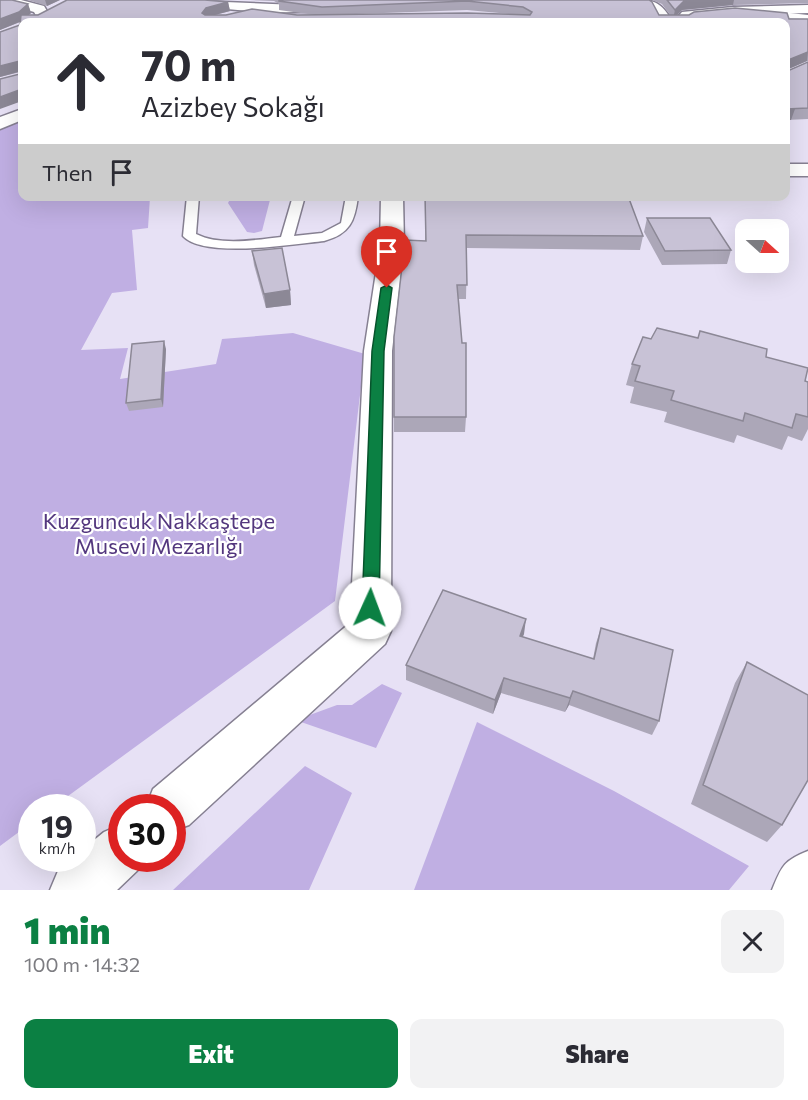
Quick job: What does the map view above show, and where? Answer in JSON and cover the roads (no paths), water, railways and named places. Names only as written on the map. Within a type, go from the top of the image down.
[{"type":"street","points":[[7,0],[48,13],[38,18]]},
{"type":"street","points":[[182,0],[259,6],[320,7],[365,0]]},
{"type":"street","points":[[643,0],[657,7],[663,18]]},
{"type":"street","points":[[228,18],[259,6],[306,18]]},
{"type":"street","points":[[684,18],[687,15],[733,10],[808,9]]},
{"type":"street","points":[[733,10],[808,19]]},
{"type":"street","points":[[0,124],[18,116]]},
{"type":"street","points":[[790,170],[808,170]]},
{"type":"street","points":[[186,794],[370,631],[378,351],[392,246],[392,201]]},
{"type":"street","points":[[77,890],[108,862]]},
{"type":"street","points":[[799,890],[808,877]]},
{"type":"lane","points":[[790,24],[808,24]]},
{"type":"lane","points":[[192,201],[189,236],[195,242],[232,245],[324,237],[345,228],[349,222],[351,201]]},
{"type":"lane","points":[[287,240],[298,201]]},
{"type":"park label","name":"Kuzguncuk Nakkaştepe Musevi Mezarlığı","points":[[159,534]]}]
